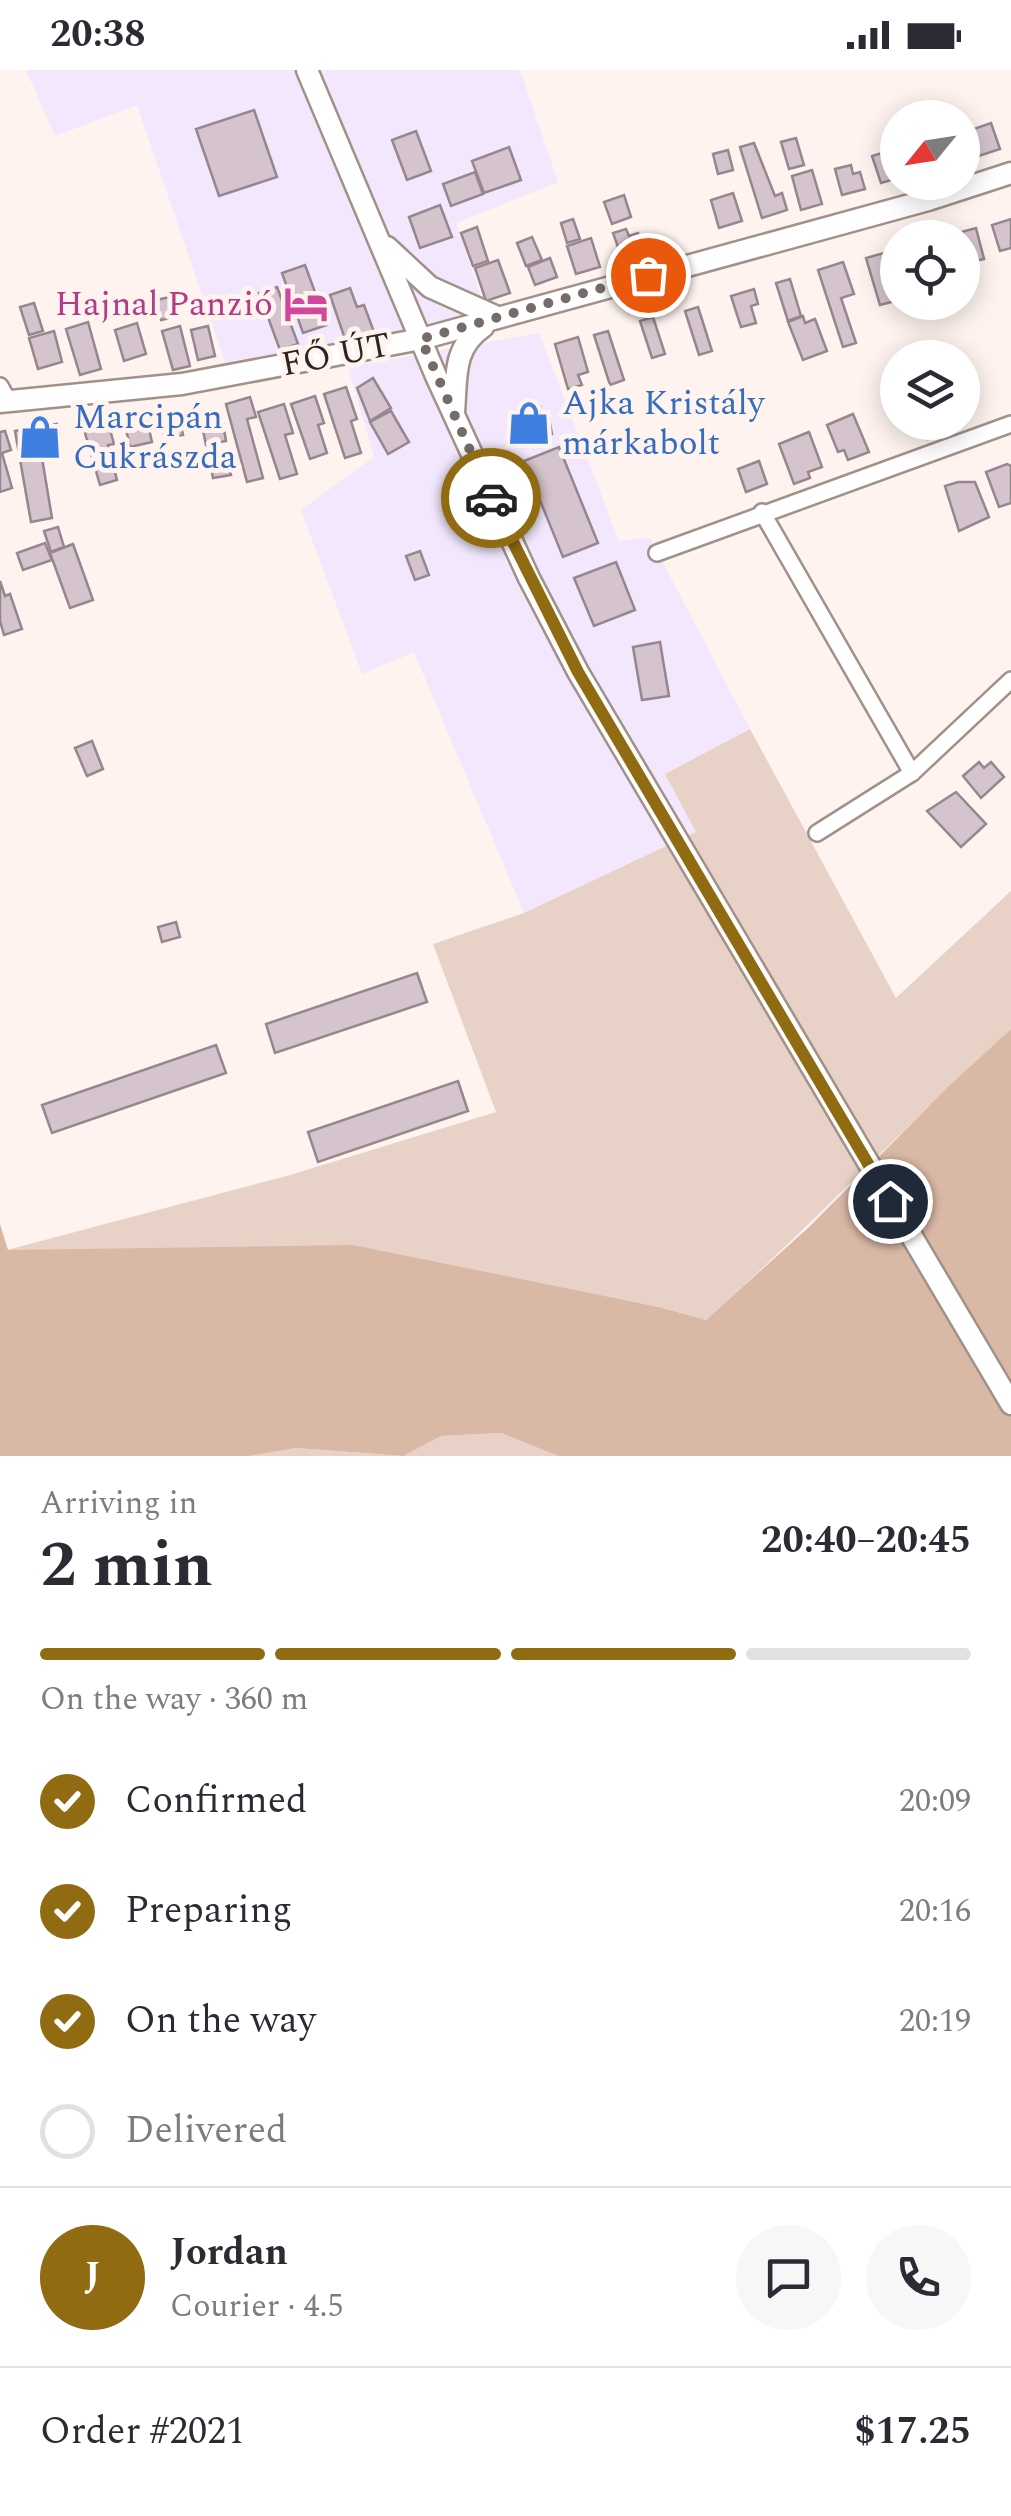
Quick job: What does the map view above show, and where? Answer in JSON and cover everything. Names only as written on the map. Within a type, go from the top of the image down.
[{"type":"main road","points":[[307,70],[454,415],[529,578],[578,672],[1011,1404]]},
{"type":"main road","name":"FŐ ÚT","points":[[3,396],[182,384],[421,339],[878,214],[1011,173]]},
{"type":"main road","points":[[382,244],[430,287],[497,317]]},
{"type":"main road","points":[[454,415],[459,355],[467,338],[497,317]]},
{"type":"street","points":[[657,553],[1011,424]]},
{"type":"street","points":[[762,512],[912,773]]},
{"type":"street","points":[[817,833],[912,773],[1011,680]]},
{"type":"shaded area","points":[[26,70],[520,70],[558,182],[456,223],[485,309],[406,332],[225,362],[137,105],[55,136]]},
{"type":"shaded area","points":[[539,333],[619,541],[650,538],[750,729],[665,774],[697,832],[524,913],[414,652],[362,674],[301,510],[374,457],[348,367]]},
{"type":"shaded area","points":[[750,729],[896,998],[1011,891],[1011,1029],[706,1320],[561,1288],[7,1250],[290,1175],[496,1112],[433,944],[524,913],[696,832],[665,774]]},
{"type":"shaded area","points":[[1011,1029],[1011,1456],[558,1456],[501,1433],[441,1436],[403,1456],[296,1448],[249,1456],[0,1456],[0,1224],[8,1250],[353,1245],[706,1320],[809,1227]]},
{"type":"shaded area","points":[[501,1433],[558,1456],[402,1456],[441,1436]]},
{"type":"shaded area","points":[[296,1448],[402,1456],[249,1456]]},
{"type":"building","points":[[254,110],[277,177],[219,196],[196,129]]},
{"type":"building","points":[[991,123],[1000,149],[980,156],[980,127]]},
{"type":"building","points":[[416,131],[431,171],[407,180],[392,140]]},
{"type":"building","points":[[796,138],[804,165],[789,169],[781,142]]},
{"type":"building","points":[[754,143],[775,196],[782,193],[787,210],[762,218],[740,147]]},
{"type":"building","points":[[509,147],[521,180],[484,193],[472,161]]},
{"type":"building","points":[[728,150],[733,170],[718,174],[713,154]]},
{"type":"building","points":[[880,154],[880,180],[872,156]]},
{"type":"building","points":[[851,165],[853,174],[860,172],[865,189],[842,195],[835,169]]},
{"type":"building","points":[[812,170],[822,204],[801,210],[792,176]]},
{"type":"building","points":[[475,172],[483,194],[451,206],[443,184]]},
{"type":"building","points":[[733,193],[742,221],[719,228],[711,200]]},
{"type":"building","points":[[624,195],[631,217],[612,224],[604,202]]},
{"type":"building","points":[[440,205],[452,237],[420,248],[409,217]]},
{"type":"building","points":[[573,219],[580,239],[567,243],[561,223]]},
{"type":"building","points":[[1011,219],[1011,248],[1000,251],[992,225]]},
{"type":"building","points":[[477,227],[488,261],[473,266],[461,233]]},
{"type":"building","points":[[626,229],[629,236],[638,233],[644,250],[622,258],[613,233]]},
{"type":"building","points":[[532,237],[542,260],[526,266],[517,243]]},
{"type":"building","points":[[591,238],[600,267],[576,274],[567,246]]},
{"type":"building","points":[[880,254],[880,305],[866,258]]},
{"type":"building","points":[[550,258],[557,277],[535,285],[528,267]]},
{"type":"building","points":[[498,260],[510,293],[486,301],[475,268]]},
{"type":"building","points":[[843,262],[854,294],[841,298],[856,343],[843,347],[818,270]]},
{"type":"building","points":[[305,265],[327,325],[303,333],[282,273]]},
{"type":"building","points":[[790,279],[801,316],[788,321],[776,283]]},
{"type":"building","points":[[277,287],[298,344],[280,350],[259,293]]},
{"type":"building","points":[[350,288],[357,307],[364,305],[374,332],[346,342],[330,295]]},
{"type":"building","points":[[754,289],[758,304],[751,306],[756,323],[741,327],[731,296]]},
{"type":"building","points":[[170,297],[175,317],[161,320],[156,300]]},
{"type":"building","points":[[34,303],[43,331],[29,335],[20,307]]},
{"type":"building","points":[[698,307],[712,351],[699,355],[685,311]]},
{"type":"building","points":[[803,316],[805,323],[815,319],[827,351],[803,360],[788,322]]},
{"type":"building","points":[[653,317],[665,354],[652,358],[640,321]]},
{"type":"building","points":[[88,322],[101,369],[80,375],[66,329]]},
{"type":"building","points":[[137,323],[146,354],[124,361],[115,330]]},
{"type":"building","points":[[180,326],[190,366],[173,370],[162,331]]},
{"type":"building","points":[[208,326],[215,356],[198,360],[191,330]]},
{"type":"building","points":[[54,331],[62,362],[38,369],[29,338]]},
{"type":"building","points":[[608,331],[624,380],[610,385],[594,335]]},
{"type":"building","points":[[578,337],[588,372],[578,375],[582,385],[568,389],[555,344]]},
{"type":"building","points":[[373,378],[391,408],[370,421],[357,388]]},
{"type":"building","points":[[346,387],[357,419],[351,421],[361,453],[345,458],[324,394]]},
{"type":"building","points":[[315,396],[324,423],[318,425],[327,453],[310,459],[291,404]]},
{"type":"building","points":[[250,397],[256,417],[247,419],[263,478],[247,482],[226,404]]},
{"type":"building","points":[[284,404],[293,433],[285,435],[297,474],[280,479],[258,412]]},
{"type":"building","points":[[540,407],[542,419],[549,418],[552,434],[530,438],[524,410]]},
{"type":"building","points":[[178,409],[183,435],[164,438],[160,412]]},
{"type":"building","points":[[391,411],[409,442],[388,454],[370,422]]},
{"type":"building","points":[[853,414],[869,452],[848,460],[844,450],[838,452],[827,425]]},
{"type":"building","points":[[146,416],[152,442],[130,447],[124,421]]},
{"type":"building","points":[[222,417],[226,441],[206,445],[201,421]]},
{"type":"building","points":[[107,419],[114,444],[108,445],[117,480],[100,485],[83,426]]},
{"type":"building","points":[[57,424],[60,443],[40,446],[52,518],[31,522],[15,431]]},
{"type":"building","points":[[5,431],[11,450],[2,453],[12,488],[0,492],[0,432]]},
{"type":"building","points":[[809,432],[822,467],[808,472],[810,478],[794,484],[779,444]]},
{"type":"building","points":[[559,447],[598,543],[563,557],[524,461]]},
{"type":"building","points":[[226,453],[231,475],[213,478],[209,456]]},
{"type":"building","points":[[759,461],[767,484],[746,492],[738,469]]},
{"type":"building","points":[[1011,466],[1011,503],[999,507],[986,472]]},
{"type":"building","points":[[975,482],[989,517],[959,531],[945,486]]},
{"type":"building","points":[[58,527],[64,547],[51,552],[44,531]]},
{"type":"building","points":[[45,543],[52,560],[23,570],[17,553]]},
{"type":"building","points":[[73,544],[93,600],[70,608],[50,553]]},
{"type":"building","points":[[420,551],[429,575],[415,580],[406,556]]},
{"type":"building","points":[[616,562],[635,610],[594,626],[574,578]]},
{"type":"building","points":[[0,581],[5,596],[10,594],[22,629],[4,635],[0,621]]},
{"type":"building","points":[[660,642],[669,696],[642,700],[633,647]]},
{"type":"building","points":[[92,741],[103,769],[87,776],[75,748]]},
{"type":"building","points":[[979,762],[984,768],[991,762],[1004,777],[981,798],[963,776]]},
{"type":"building","points":[[956,792],[986,824],[961,847],[927,811]]},
{"type":"building","points":[[176,922],[180,937],[162,942],[158,927]]},
{"type":"building","points":[[417,973],[427,1002],[275,1053],[266,1024]]},
{"type":"building","points":[[216,1045],[226,1073],[52,1133],[42,1105]]},
{"type":"building","points":[[458,1081],[468,1111],[318,1162],[308,1132]]},
{"type":"way so far","points":[[491,498],[421,339],[648,275]]},
{"type":"place","name":"Hajnal Panzió","points":[[306,304]]},
{"type":"place","name":"Ajka Kristály márkabolt","points":[[529,423]]},
{"type":"place","name":"Marcipán Cukrászda","points":[[40,437]]},
{"type":"route","points":[[491,498],[578,672],[890,1201]]}]
